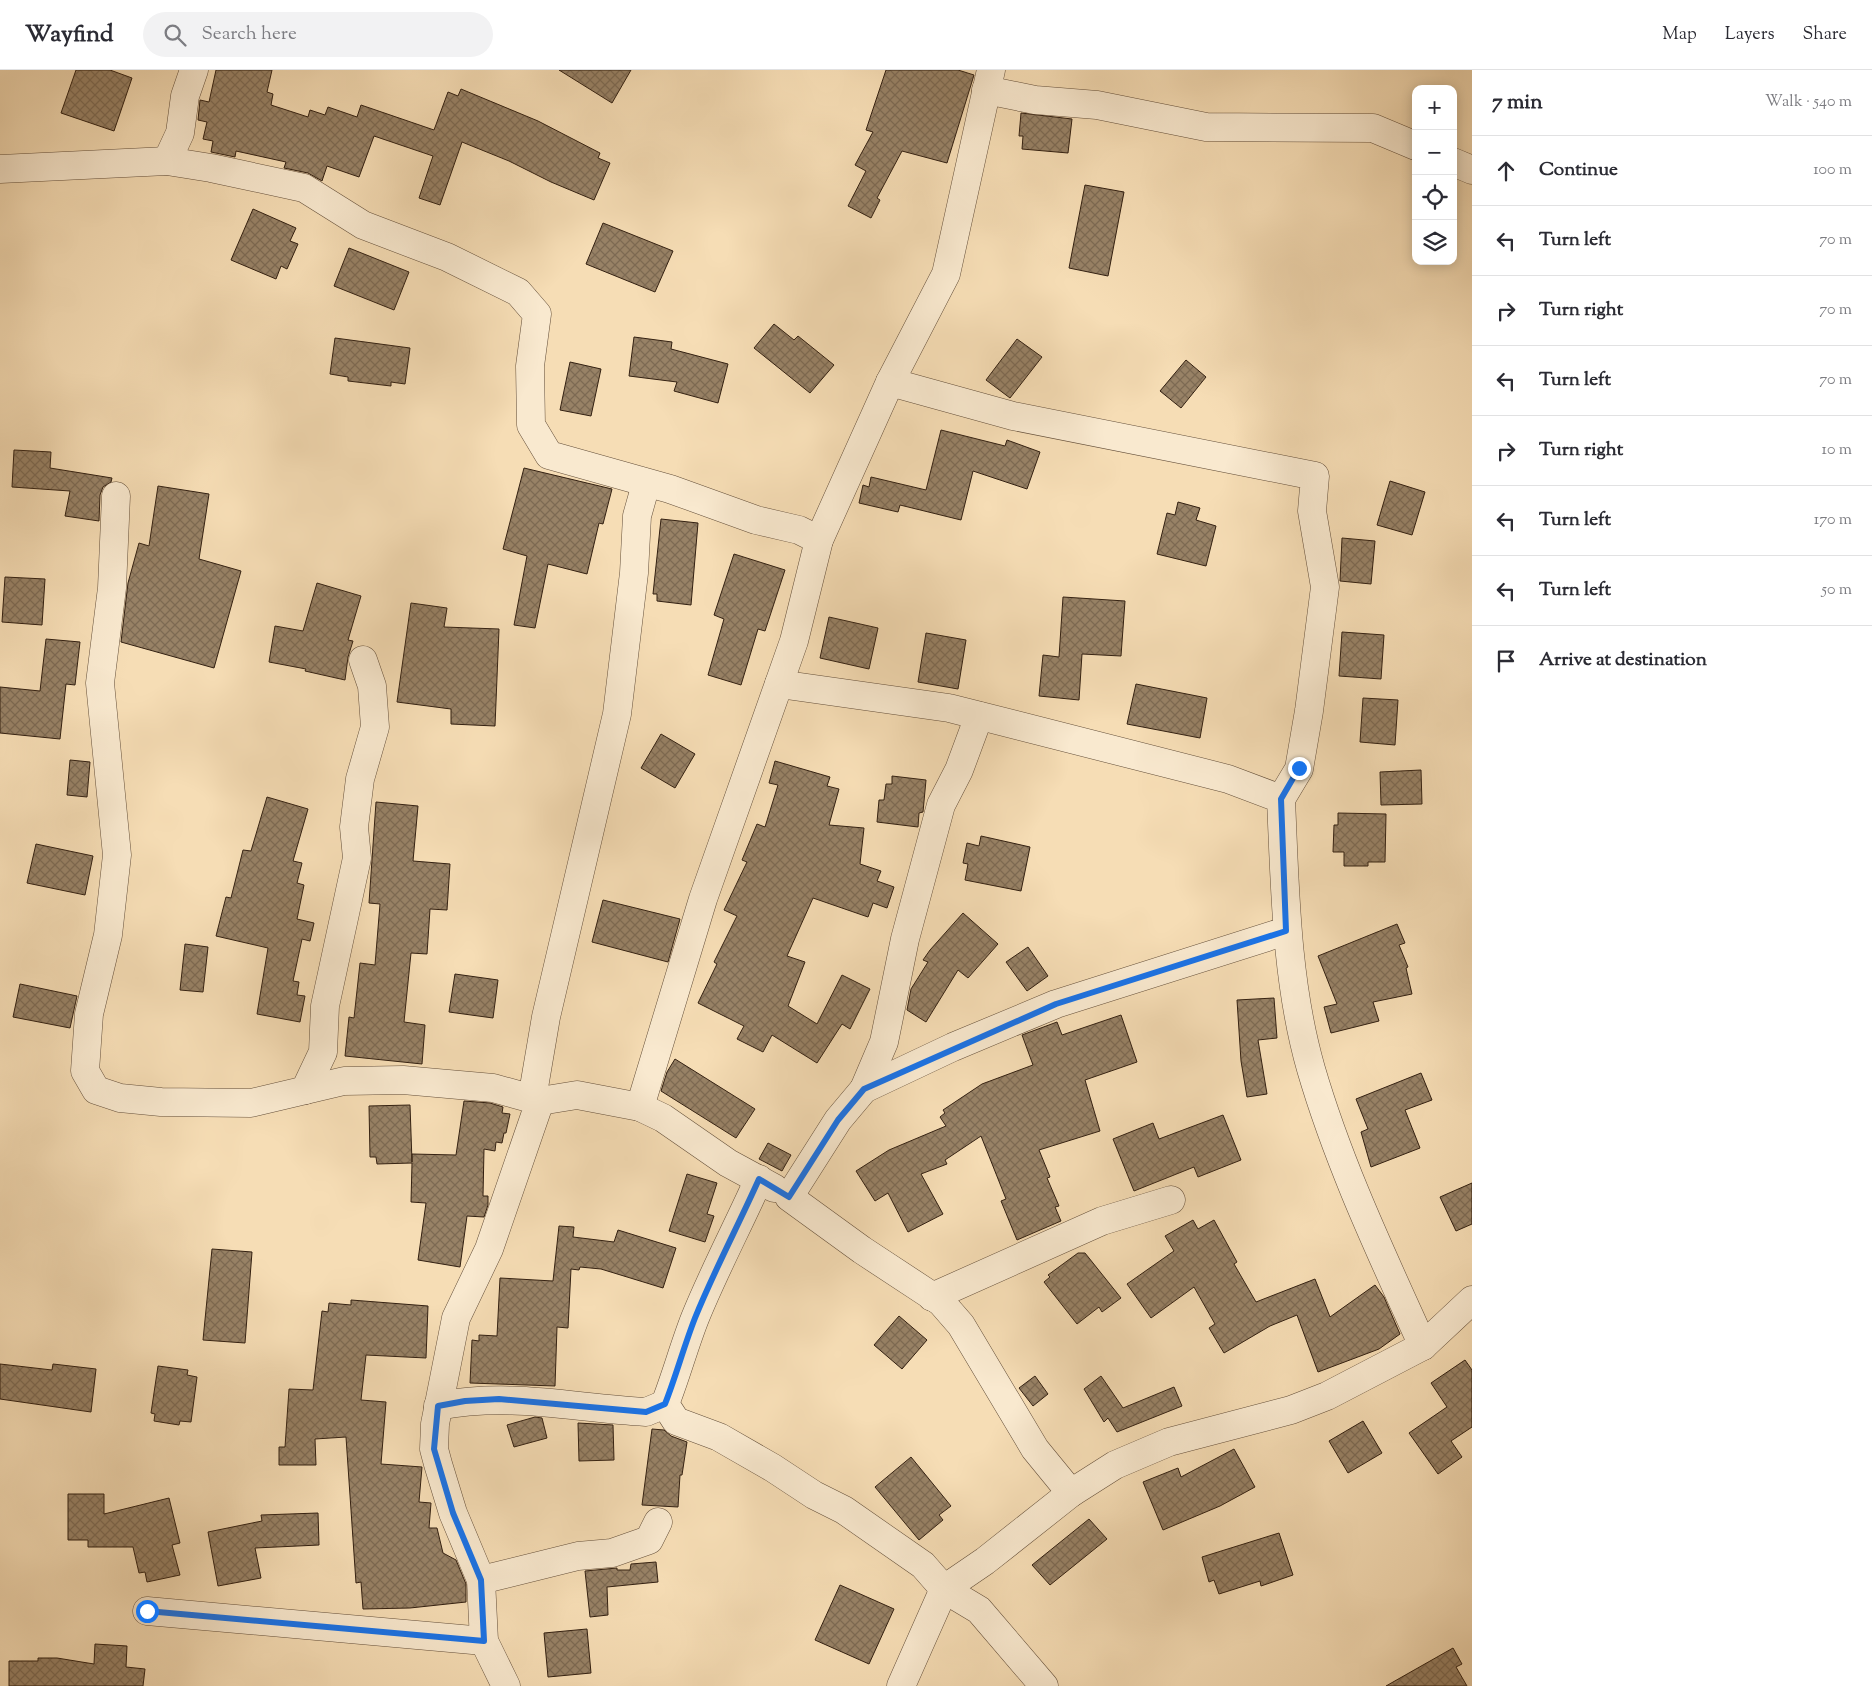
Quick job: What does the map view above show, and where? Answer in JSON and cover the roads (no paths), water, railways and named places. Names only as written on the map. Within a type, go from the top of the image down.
[{"type":"street","points":[[167,161],[180,133],[185,96],[194,70]]},
{"type":"street","points":[[640,1107],[703,899],[794,641],[819,540],[890,382],[946,274],[987,76],[1035,100],[1097,105],[1206,127],[1373,128],[1412,144]]},
{"type":"street","points":[[0,169],[167,161],[211,168],[304,188],[363,225],[447,258],[518,292],[537,314],[530,366],[531,425],[549,455],[646,484],[670,489],[756,520],[799,530],[819,540]]},
{"type":"street","points":[[1457,164],[1472,170]]},
{"type":"street","points":[[890,382],[1013,416],[1315,476],[1312,510],[1325,586],[1309,711],[1299,768],[1281,799],[1286,931],[1311,1068],[1346,1171],[1423,1346]]},
{"type":"street","points":[[506,1686],[484,1641],[481,1580],[453,1513],[434,1449],[438,1406],[456,1318],[489,1249],[536,1100],[546,1017],[617,714],[634,573],[638,516],[646,484]]},
{"type":"street","points":[[116,496],[112,588],[100,682],[117,855],[108,935],[89,1014],[85,1071],[96,1090],[120,1098],[161,1102],[251,1103],[344,1081],[403,1080],[492,1088],[536,1100],[577,1095],[640,1107],[663,1118],[728,1163],[789,1197],[862,1250],[941,1302],[961,1325],[1035,1449],[1072,1493]]},
{"type":"street","points":[[305,1090],[324,1052],[325,1006],[357,858],[354,826],[360,778],[375,728],[372,686],[362,660]]},
{"type":"street","points":[[778,684],[949,708],[1228,779],[1281,799]]},
{"type":"street","points":[[789,1197],[838,1120],[864,1089],[884,1042],[905,939],[941,805],[959,770],[975,732],[979,716]]},
{"type":"street","points":[[864,1089],[1056,1004],[1286,931]]},
{"type":"street","points":[[438,1406],[465,1401],[499,1399],[646,1412],[665,1404],[695,1320],[722,1256],[759,1179]]},
{"type":"street","points":[[932,1296],[1102,1221],[1171,1200]]},
{"type":"street","points":[[901,1686],[944,1589],[985,1561],[1072,1493],[1115,1465],[1169,1442],[1291,1410],[1327,1396],[1423,1346],[1472,1300]]},
{"type":"street","points":[[665,1404],[676,1421],[719,1437],[814,1495],[844,1510],[923,1565],[944,1589],[979,1610],[1044,1686]]},
{"type":"street","points":[[481,1580],[578,1556],[612,1553],[649,1540],[658,1522]]},
{"type":"street","points":[[147,1611],[484,1641]]}]
